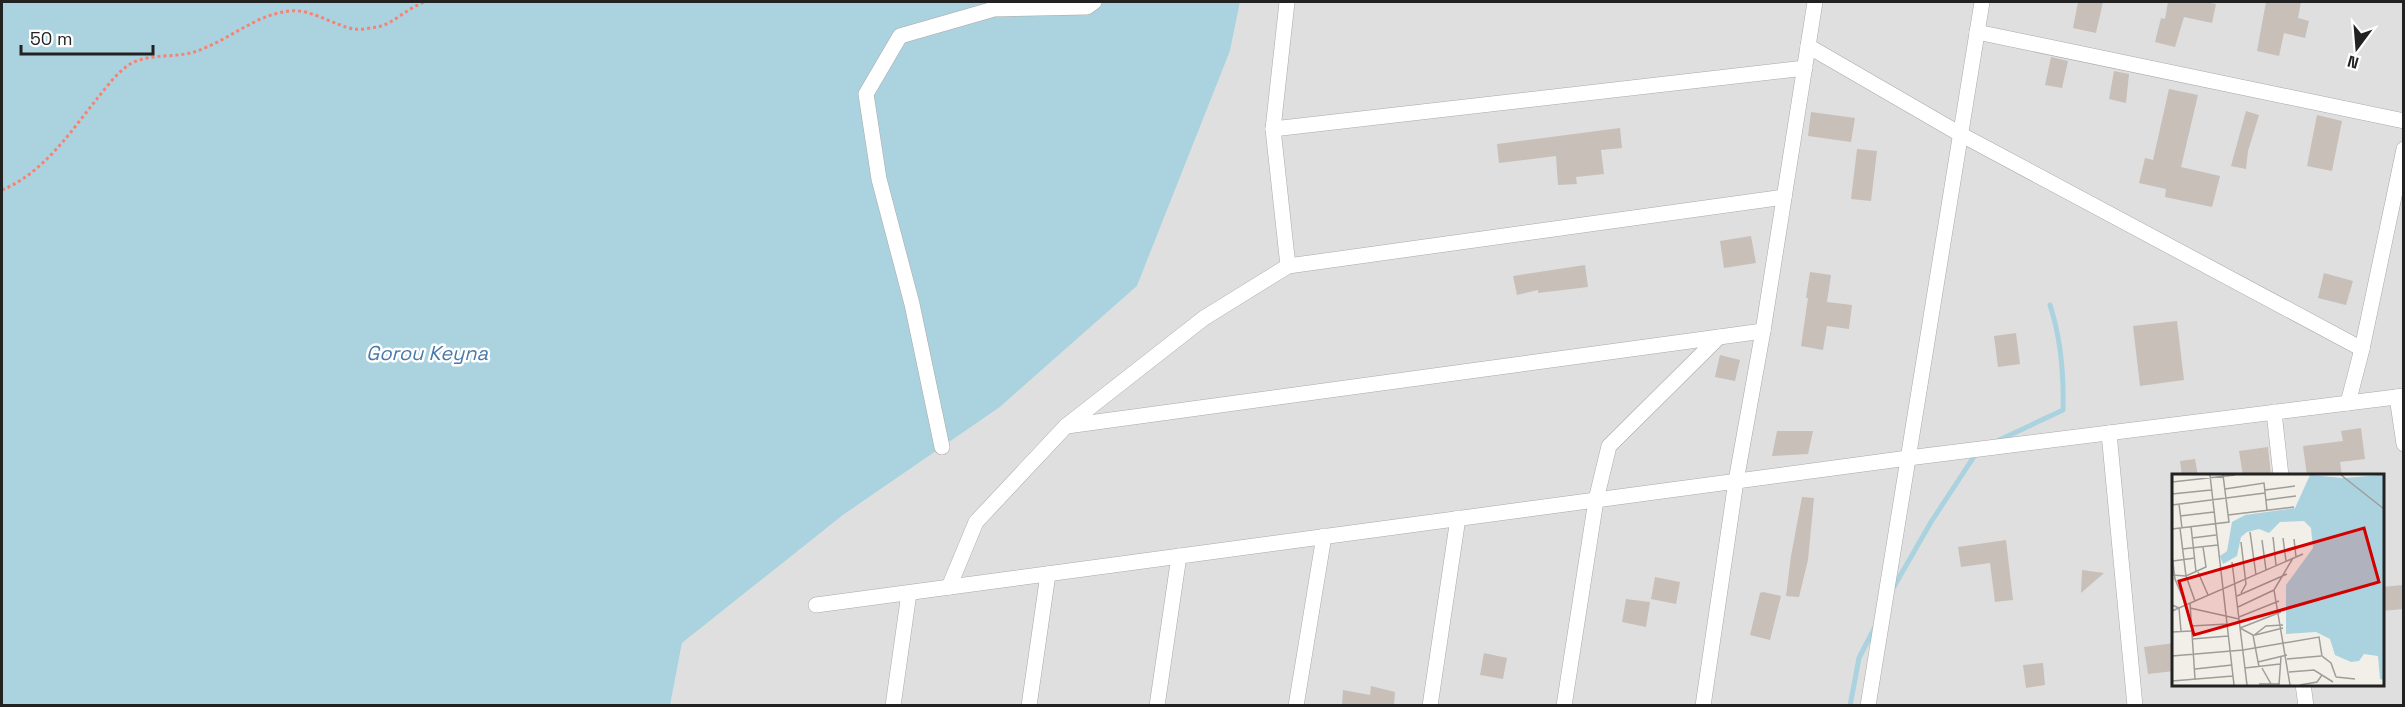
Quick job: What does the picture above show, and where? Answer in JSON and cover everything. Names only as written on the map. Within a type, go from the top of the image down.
[{"type":"street","points":[[942,447],[912,304],[879,179],[866,94],[900,36],[994,9],[1087,7],[1094,2]]},
{"type":"street","points":[[1287,2],[1273,129],[1288,266]]},
{"type":"street","points":[[1703,705],[1736,481],[1763,331],[1815,2]]},
{"type":"street","points":[[1868,705],[1982,2]]},
{"type":"street","points":[[1977,32],[2403,121]]},
{"type":"street","points":[[1808,46],[1960,134],[2362,349]]},
{"type":"street","points":[[1273,129],[1805,68]]},
{"type":"street","points":[[2348,403],[2362,349],[2403,149]]},
{"type":"street","points":[[949,587],[976,522],[1066,426],[1204,318],[1288,266],[1784,197]]},
{"type":"street","points":[[1066,426],[1763,331]]},
{"type":"street","points":[[1564,705],[1596,500],[1609,446],[1719,337]]},
{"type":"street","points":[[816,605],[1908,458],[2400,396],[2403,444]]},
{"type":"street","points":[[2274,412],[2281,474]]},
{"type":"street","points":[[2109,433],[2135,705]]},
{"type":"street","points":[[1430,705],[1458,518]]},
{"type":"street","points":[[1296,705],[1324,536]]},
{"type":"street","points":[[1157,705],[1179,556]]},
{"type":"street","points":[[1029,705],[1048,574]]},
{"type":"street","points":[[893,705],[909,593]]},
{"type":"street","points":[[2304,686],[2306,705]]},
{"type":"path","points":[[2,190],[15,184],[52,155],[102,92],[128,66],[159,56],[195,52],[228,37],[257,20],[290,11],[327,18],[354,29],[380,27],[417,4],[425,2]]},
{"type":"shaded area","points":[[1240,2],[2403,2],[2403,705],[670,706],[682,643],[843,515],[1000,407],[1137,286],[1230,51]]},
{"type":"water","name":"Gorou Keyna","points":[[2,2],[1240,2],[1230,51],[1137,286],[1000,407],[843,515],[682,643],[670,706],[2,705]]},
{"type":"building","points":[[2078,2],[2103,2],[2096,33],[2073,28]]},
{"type":"building","points":[[2168,2],[2216,4],[2212,23],[2184,17],[2175,47],[2155,42],[2161,18],[2165,19]]},
{"type":"building","points":[[2266,2],[2301,2],[2298,18],[2309,21],[2305,38],[2284,33],[2279,56],[2257,51]]},
{"type":"building","points":[[2051,57],[2068,61],[2062,88],[2045,85]]},
{"type":"building","points":[[2114,71],[2129,74],[2126,103],[2109,99]]},
{"type":"building","points":[[2169,89],[2198,95],[2181,167],[2220,176],[2212,207],[2165,197],[2166,189],[2139,183],[2145,158],[2153,160]]},
{"type":"building","points":[[2246,111],[2259,115],[2248,151],[2246,169],[2231,166]]},
{"type":"building","points":[[1811,112],[1855,118],[1851,142],[1808,136]]},
{"type":"building","points":[[2317,115],[2342,121],[2332,171],[2307,166]]},
{"type":"building","points":[[1620,128],[1622,148],[1601,150],[1604,174],[1576,177],[1577,184],[1558,185],[1556,156],[1499,163],[1497,144]]},
{"type":"building","points":[[1857,149],[1877,151],[1871,201],[1851,199]]},
{"type":"building","points":[[1751,236],[1756,263],[1724,268],[1720,241]]},
{"type":"building","points":[[1585,265],[1588,287],[1538,293],[1538,290],[1517,295],[1513,276]]},
{"type":"building","points":[[1810,272],[1831,275],[1827,302],[1852,305],[1849,329],[1827,326],[1823,350],[1801,346]]},
{"type":"building","points":[[2324,273],[2353,281],[2346,305],[2318,298]]},
{"type":"building","points":[[2177,321],[2184,380],[2140,386],[2133,326]]},
{"type":"building","points":[[2016,333],[2020,364],[1998,367],[1994,336]]},
{"type":"building","points":[[1720,355],[1740,360],[1735,381],[1715,377]]},
{"type":"building","points":[[2361,428],[2365,459],[2340,462],[2342,474],[2307,474],[2303,446],[2343,441],[2341,431]]},
{"type":"building","points":[[1777,431],[1813,431],[1808,454],[1772,456]]},
{"type":"building","points":[[2268,447],[2271,474],[2243,474],[2239,451]]},
{"type":"building","points":[[2195,459],[2198,474],[2182,474],[2180,461]]},
{"type":"building","points":[[1802,497],[1814,498],[1808,560],[1799,597],[1786,596],[1791,556]]},
{"type":"building","points":[[2006,540],[2013,600],[1995,602],[1990,563],[1961,567],[1958,547]]},
{"type":"building","points":[[2082,570],[2104,573],[2081,593]]},
{"type":"building","points":[[1655,577],[1680,582],[1676,604],[1651,599]]},
{"type":"building","points":[[2403,585],[2403,609],[2384,611],[2384,587]]},
{"type":"building","points":[[1760,593],[1781,596],[1770,640],[1750,635]]},
{"type":"building","points":[[1626,599],[1650,602],[1646,627],[1622,622]]},
{"type":"building","points":[[2172,643],[2172,671],[2148,674],[2144,647]]},
{"type":"building","points":[[1484,653],[1507,658],[1503,679],[1480,675]]},
{"type":"building","points":[[2043,663],[2045,685],[2026,688],[2023,665]]},
{"type":"building","points":[[1371,686],[1395,692],[1394,705],[1342,705],[1343,690],[1370,695]]},
{"type":"waterway","points":[[1995,442],[2063,410],[2061,357],[2050,305]]},
{"type":"waterway","points":[[1892,590],[1931,522],[1977,452]]},
{"type":"waterway","points":[[1850,706],[1859,658],[1876,625]]}]
